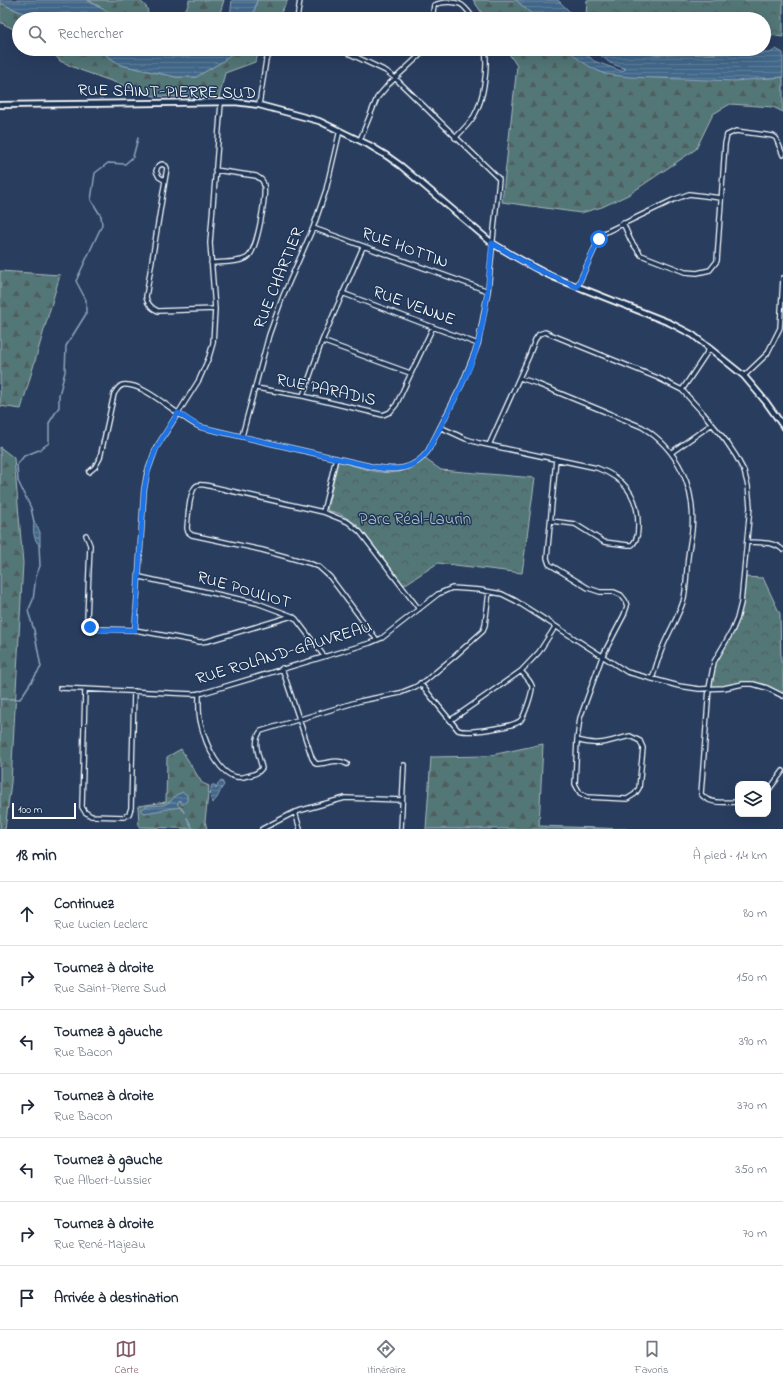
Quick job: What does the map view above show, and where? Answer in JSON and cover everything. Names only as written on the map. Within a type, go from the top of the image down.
[{"type":"street","points":[[298,12],[300,0]]},
{"type":"street","points":[[433,12],[434,5],[439,3],[461,4],[468,12]]},
{"type":"street","points":[[259,105],[266,60],[268,56]]},
{"type":"street","points":[[89,472],[95,467],[100,458],[114,394],[117,388],[123,386],[137,388],[200,427],[385,469],[400,470],[416,463],[424,457],[428,451],[462,384],[478,344],[488,291],[499,180],[395,78],[386,71],[354,56]]},
{"type":"street","points":[[360,140],[377,98],[395,78],[419,56]]},
{"type":"street","points":[[455,138],[470,122],[478,106],[483,90],[486,56]]},
{"type":"street","name":"RUE SAINT-PIERRE SUD","points":[[0,105],[235,102],[259,105],[319,120],[360,140],[392,159],[492,243],[534,268],[577,287],[670,323],[693,335],[744,376],[766,402],[783,426]]},
{"type":"street","points":[[135,630],[140,577],[144,490],[147,473],[156,448],[199,380],[210,356],[214,334],[215,309],[210,242],[221,103]]},
{"type":"street","name":"RUE CHARTIER","points":[[242,436],[274,322],[283,296],[313,228],[326,190],[340,130]]},
{"type":"street","points":[[624,224],[631,241],[641,255],[685,272],[697,273],[710,270],[717,261],[725,144],[727,135],[736,131],[773,136],[776,138],[783,155]]},
{"type":"street","points":[[164,180],[159,178],[156,171],[158,166],[162,164],[168,168],[164,180],[146,296],[147,302],[153,309],[158,311],[215,309]]},
{"type":"street","points":[[211,263],[242,260],[249,256],[256,240],[265,191],[264,183],[256,176],[215,170]]},
{"type":"street","points":[[577,287],[599,239],[604,233],[673,200],[689,194],[721,198]]},
{"type":"street","name":"RUE HOTTIN","points":[[313,228],[488,291]]},
{"type":"street","points":[[303,396],[322,341],[363,247]]},
{"type":"street","points":[[744,376],[767,354],[780,328],[782,322],[783,278]]},
{"type":"street","name":"RUE VENNE","points":[[342,293],[478,344]]},
{"type":"street","name":"RUE PARADIS","points":[[256,388],[303,396],[377,414],[387,414],[396,405],[433,326]]},
{"type":"street","points":[[490,445],[530,356],[535,340],[541,333],[548,333],[658,378],[682,390],[712,424],[736,456],[744,471],[748,486],[750,507],[741,603],[732,631],[714,662],[709,688],[701,794],[709,801],[735,802]]},
{"type":"street","points":[[322,341],[410,373]]},
{"type":"street","points":[[682,390],[710,348]]},
{"type":"street","points":[[520,378],[634,423],[651,432],[672,452],[681,467],[689,488],[693,509],[687,581],[682,603],[663,645],[652,678]]},
{"type":"street","points":[[672,452],[712,424]]},
{"type":"street","points":[[440,427],[466,439],[598,468],[608,472],[625,484],[632,494],[638,515],[636,539],[632,544],[628,545],[604,542],[575,524],[551,521]]},
{"type":"street","points":[[323,512],[336,458]]},
{"type":"street","points":[[556,459],[547,558],[551,566],[588,588],[600,592],[614,592],[621,595],[625,600],[626,610],[602,657],[580,718],[577,740],[575,784],[580,793],[587,797],[627,799],[634,794],[639,788],[643,748],[640,741],[630,736],[604,744],[586,743],[577,740]]},
{"type":"street","points":[[377,640],[330,577],[320,567],[262,550],[192,535],[188,532],[187,528],[191,498],[194,488],[200,485],[323,512],[342,518],[354,526],[419,609]]},
{"type":"street","points":[[86,535],[90,545],[88,624],[93,629],[135,630],[200,642],[208,642],[292,616]]},
{"type":"street","points":[[747,542],[772,544],[783,550]]},
{"type":"street","name":"RUE POULIOT","points":[[140,577],[257,604],[292,616],[296,619],[324,656]]},
{"type":"street","name":"RUE ROLAND-GAUVREAU","points":[[60,688],[193,694],[199,693],[377,640],[438,594],[452,588],[480,590],[502,594],[516,601],[627,672],[679,686],[724,688],[743,684],[753,684],[767,688],[783,696]]},
{"type":"street","points":[[199,693],[200,723],[210,751],[222,768],[232,776],[242,777],[259,772],[262,768],[256,741],[257,736],[261,731],[360,701],[400,693],[425,681],[483,631],[489,592]]},
{"type":"street","points":[[451,720],[521,671],[538,652],[555,627]]},
{"type":"street","points":[[282,668],[312,758],[316,764],[323,764],[336,760],[347,764]]},
{"type":"street","points":[[420,683],[458,730],[465,732],[495,728],[520,721],[524,715],[532,689],[529,680],[521,671]]},
{"type":"street","points":[[85,689],[82,807],[85,812],[91,816],[124,817],[129,814],[131,808],[134,691]]},
{"type":"street","points":[[401,829],[404,765]]},
{"type":"street","points":[[771,787],[783,771]]},
{"type":"street","points":[[262,829],[295,812],[345,798],[402,800]]},
{"type":"street","points":[[295,812],[300,829]]},
{"type":"green space","points":[[88,0],[139,0],[148,10],[148,12],[109,12]]},
{"type":"green space","points":[[189,0],[224,0],[220,12],[181,12],[189,3]]},
{"type":"green space","points":[[257,0],[288,0],[281,12],[254,12]]},
{"type":"green space","points":[[473,0],[516,0],[529,12],[481,12]]},
{"type":"green space","points":[[587,0],[783,0],[783,37],[771,35],[771,12],[586,12]]},
{"type":"green space","points":[[0,3],[21,12],[12,12],[12,28],[0,22]]},
{"type":"green space","points":[[56,56],[108,56],[121,65],[176,77],[196,77],[229,56],[258,56],[255,62],[225,73],[219,98],[154,96],[80,70],[60,61]]},
{"type":"green space","points":[[511,56],[575,56],[594,69],[605,74],[765,78],[783,77],[783,112],[773,107],[730,104],[713,114],[696,149],[628,195],[602,207],[581,213],[502,202],[517,66]]},
{"type":"green space","points":[[0,271],[60,275],[21,409],[0,406]]},
{"type":"green space","points":[[0,447],[14,458],[23,563],[11,782],[5,829],[0,829]]},
{"type":"green space","name":"Parc Réal-Laurin","points":[[425,459],[441,470],[535,478],[522,573],[438,563],[404,585],[356,524],[340,514],[327,510],[338,461],[372,471],[394,473],[404,471]]},
{"type":"green space","points":[[744,577],[763,578],[780,614],[781,662],[783,662],[783,696],[753,684],[709,688],[714,662],[737,619]]},
{"type":"green space","points":[[543,744],[539,826],[627,829],[426,829],[431,757],[487,756]]},
{"type":"green space","points":[[181,749],[202,783],[209,786],[205,821],[207,829],[139,827],[138,806],[166,802],[167,757]]},
{"type":"water","points":[[0,0],[85,0],[108,12],[21,12],[0,3]]},
{"type":"water","points":[[232,0],[257,0],[254,12],[231,12]]},
{"type":"water","points":[[516,0],[558,0],[570,12],[529,12]]},
{"type":"water","points":[[776,49],[783,53],[783,77],[734,81],[629,77],[605,74],[575,56],[589,56],[594,61],[621,71],[626,69],[610,63],[602,56],[771,56],[771,52]]},
{"type":"water","points":[[108,56],[229,56],[196,77],[176,77],[121,65]]},
{"type":"water","points":[[34,521],[40,532],[40,546],[34,535]]},
{"type":"water","points":[[222,781],[224,785],[212,803],[210,794],[212,785],[215,785],[216,789],[219,782]]},
{"type":"water","points":[[183,792],[187,795],[187,801],[182,805],[180,800],[177,804],[180,807],[145,813],[140,810],[147,806],[164,805],[171,801],[176,795]]},
{"type":"waterway","points":[[34,522],[31,508],[18,481],[17,465],[24,456],[39,450],[49,443],[49,423],[59,407],[59,395],[65,372],[66,346],[86,314],[86,300],[76,281],[102,225],[101,216],[91,200],[95,173],[108,163],[125,164],[133,157],[138,138]]},
{"type":"waterway","points":[[0,699],[20,699],[41,667],[34,630],[28,611],[33,600],[36,576],[40,566],[39,545]]},
{"type":"waterway","points":[[180,807],[184,812]]},
{"type":"waterway","points":[[187,818],[193,829]]},
{"type":"route","points":[[90,627],[97,630],[135,630],[140,577],[144,490],[147,473],[151,458],[156,448],[178,413],[200,427],[374,467],[400,470],[416,463],[424,457],[462,384],[478,344],[488,291],[492,243],[534,268],[577,287],[599,239]]}]
